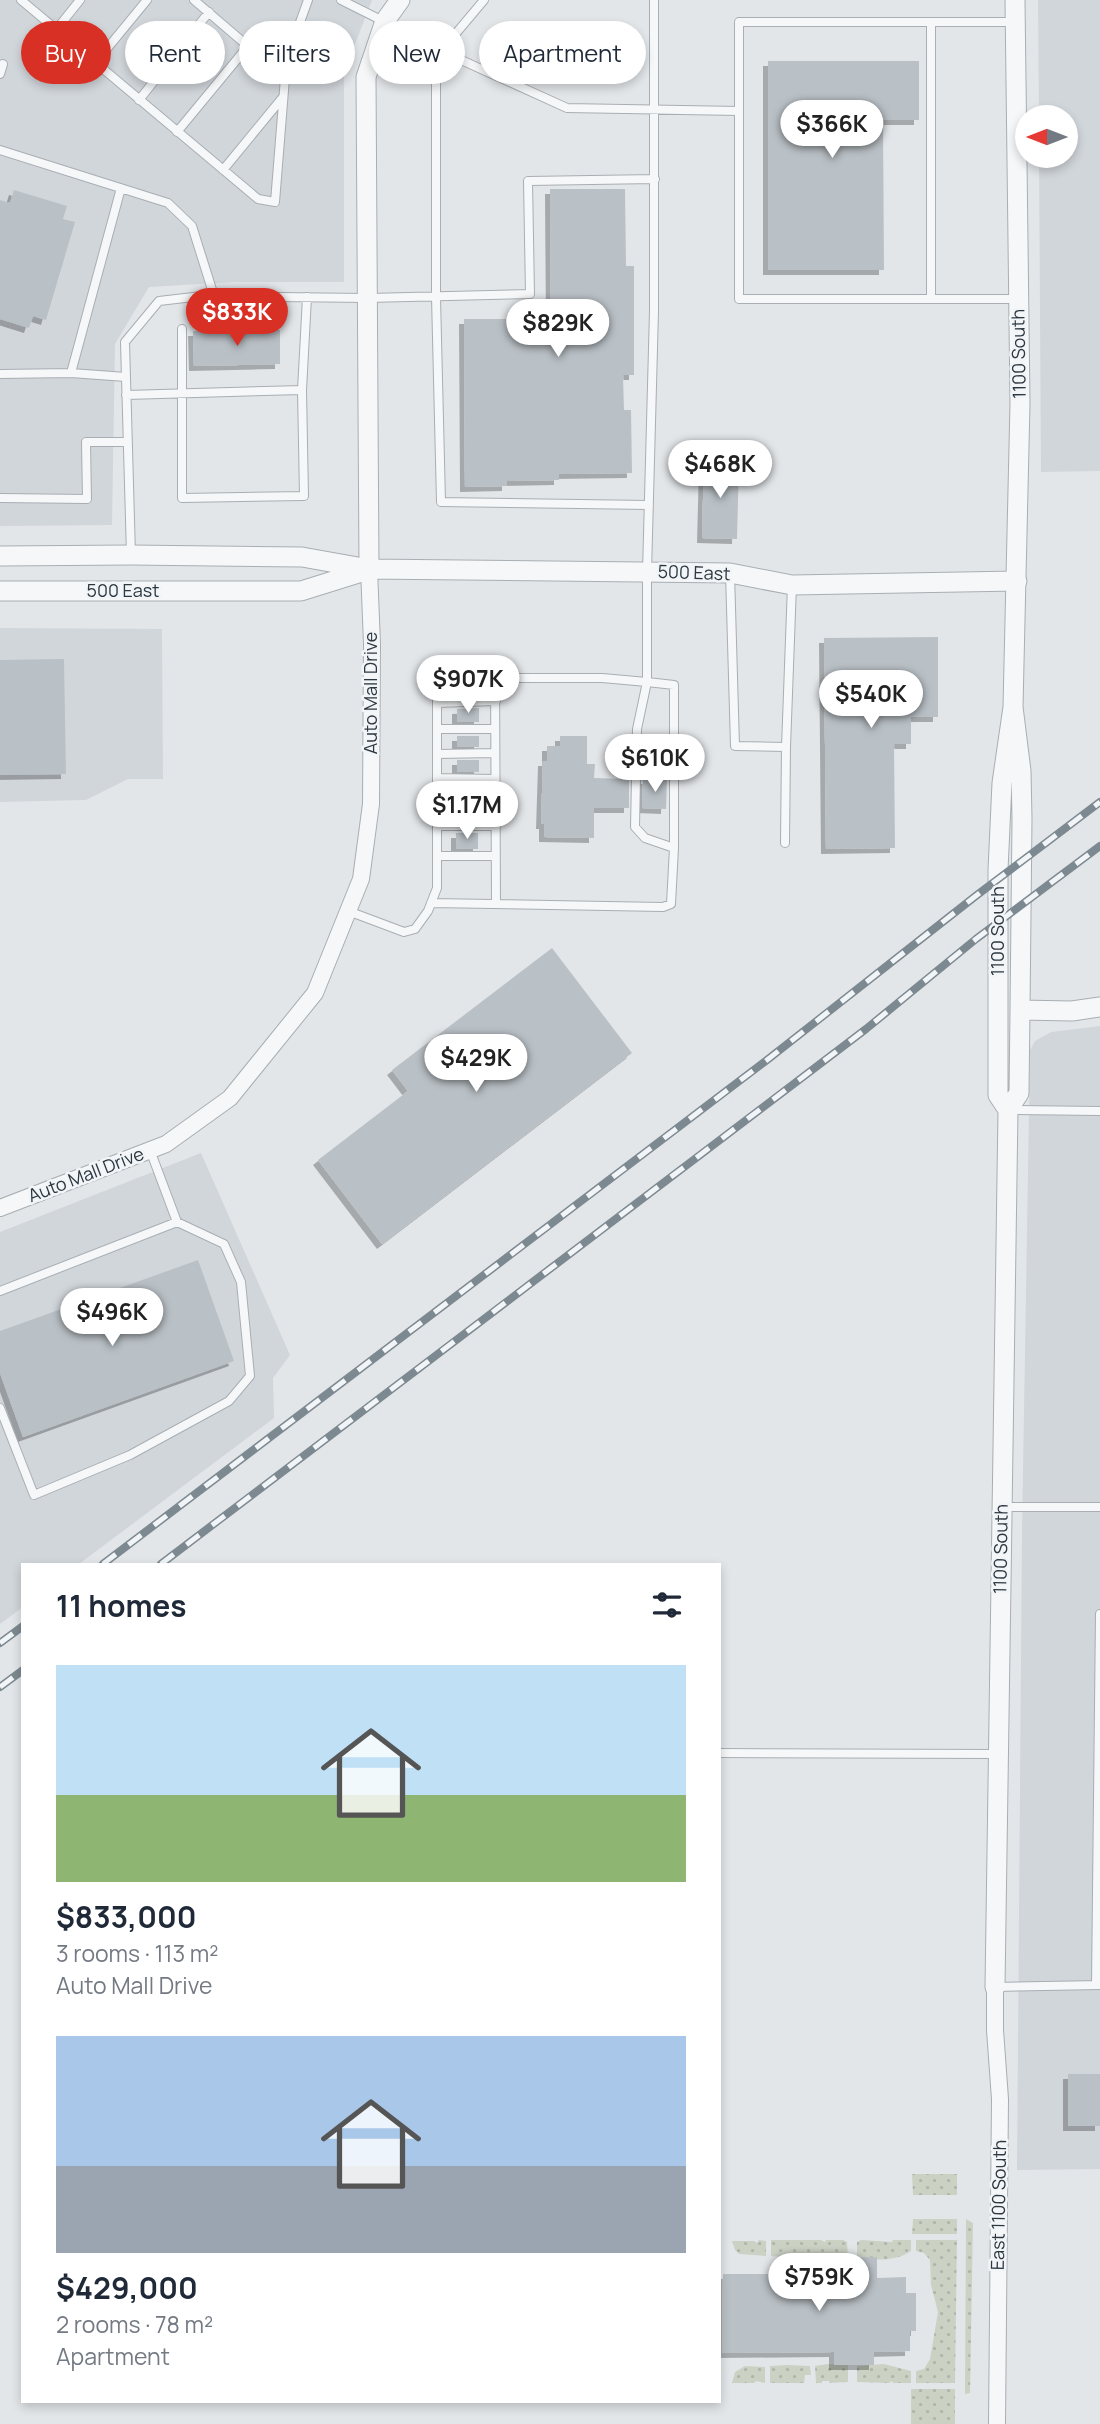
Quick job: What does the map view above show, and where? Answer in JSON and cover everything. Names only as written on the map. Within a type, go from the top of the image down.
[{"type":"street","name":"Auto Mall Drive","points":[[385,21],[400,0]]},
{"type":"street","name":"1100 South","points":[[1008,1110],[998,1096],[998,870],[1002,783],[1013,707],[1017,581],[1020,403],[1015,0]]},
{"type":"street","name":"Auto Mall Drive","points":[[0,1208],[166,1144],[230,1098],[314,993],[361,878],[371,804],[372,643],[369,569],[366,76],[369,67]]},
{"type":"street","name":"500 East","points":[[0,556],[302,557],[369,569],[730,573],[792,585],[1017,581]]},
{"type":"street","name":"500 East","points":[[0,591],[301,591],[369,569]]},
{"type":"street","name":"1100 South","points":[[995,1987],[1008,1110],[1019,1093],[1022,819],[1013,707]]},
{"type":"street","points":[[1020,1010],[1072,1011],[1100,1007]]},
{"type":"street","name":"East 1100 South","points":[[995,1987],[1000,2099],[997,2424]]},
{"type":"lane","points":[[22,0],[46,21]]},
{"type":"lane","points":[[63,21],[80,0]]},
{"type":"lane","points":[[111,44],[147,0]]},
{"type":"lane","points":[[194,0],[239,38]]},
{"type":"lane","points":[[300,21],[308,0]]},
{"type":"lane","points":[[341,0],[385,21]]},
{"type":"lane","points":[[465,23],[484,0]]},
{"type":"lane","points":[[654,0],[654,311],[647,682],[637,729],[635,827],[645,838],[674,848]]},
{"type":"lane","points":[[139,100],[209,12]]},
{"type":"lane","points":[[1015,22],[739,22],[739,299],[1019,299]]},
{"type":"lane","points":[[930,22],[930,299]]},
{"type":"lane","points":[[177,132],[239,57]]},
{"type":"lane","points":[[465,61],[567,108],[739,111]]},
{"type":"lane","points":[[0,74],[3,64]]},
{"type":"lane","points":[[111,75],[257,199],[275,202],[285,84]]},
{"type":"lane","points":[[436,84],[436,297],[441,502],[649,505]]},
{"type":"lane","points":[[223,170],[284,97]]},
{"type":"lane","points":[[0,150],[168,203],[192,226],[214,296]]},
{"type":"lane","points":[[131,555],[125,342],[159,301],[214,296],[368,298],[530,294],[528,181],[655,178]]},
{"type":"lane","points":[[71,373],[121,188]]},
{"type":"lane","points":[[182,329],[182,498],[304,496],[302,390],[307,297]]},
{"type":"lane","points":[[0,374],[71,373],[126,377]]},
{"type":"lane","points":[[126,396],[302,390]]},
{"type":"lane","points":[[0,498],[87,499],[86,442],[127,442]]},
{"type":"lane","points":[[730,573],[736,746],[786,747]]},
{"type":"lane","points":[[786,843],[786,747],[792,585]]},
{"type":"lane","points":[[348,911],[404,932],[415,929],[437,888],[437,676],[441,665],[453,662],[495,664],[514,678],[602,678],[674,685],[674,848],[671,904],[663,907],[431,903]]},
{"type":"lane","points":[[495,664],[496,904]]},
{"type":"lane","points":[[437,703],[496,701]]},
{"type":"lane","points":[[437,729],[495,729]]},
{"type":"lane","points":[[437,754],[495,753]]},
{"type":"lane","points":[[437,778],[495,779]]},
{"type":"lane","points":[[437,802],[495,802]]},
{"type":"lane","points":[[437,826],[496,826]]},
{"type":"lane","points":[[437,856],[495,856]]},
{"type":"lane","points":[[1008,1110],[1100,1111]]},
{"type":"lane","points":[[0,1408],[34,1495],[130,1455],[229,1401],[250,1376],[241,1282],[224,1244],[177,1222],[149,1150]]},
{"type":"lane","points":[[0,1291],[177,1222]]},
{"type":"lane","points":[[1001,1507],[1100,1507]]},
{"type":"lane","points":[[995,1987],[1098,1985],[1100,1614]]},
{"type":"lane","points":[[721,1753],[998,1755]]},
{"type":"shaded area","points":[[0,0],[372,0],[355,44],[355,21],[239,21],[239,84],[344,84],[344,282],[234,282],[149,287],[115,344],[112,525],[0,526]]},
{"type":"shaded area","points":[[1038,0],[1100,0],[1100,471],[1041,472],[1039,168],[1078,168],[1078,105],[1039,105]]},
{"type":"shaded area","points":[[0,628],[162,629],[163,779],[128,779],[86,800],[0,802]]},
{"type":"shaded area","points":[[1100,1026],[1100,2169],[1017,2170],[1022,1532],[1030,1050],[1035,1041],[1051,1032]]},
{"type":"shaded area","points":[[201,1153],[290,1355],[273,1378],[274,1418],[80,1563],[21,1563],[21,1608],[0,1624],[0,1232]]},
{"type":"shaded area","points":[[912,2174],[957,2174],[957,2195],[913,2195]]},
{"type":"shaded area","points":[[913,2219],[957,2219],[957,2234],[912,2234]]},
{"type":"shaded area","points":[[966,2219],[973,2223],[970,2393],[965,2394]]},
{"type":"shaded area","points":[[759,2240],[766,2241],[766,2256],[739,2254],[732,2241],[757,2243]]},
{"type":"shaded area","points":[[771,2240],[843,2240],[847,2242],[848,2258],[827,2258],[816,2253],[795,2258],[771,2256]]},
{"type":"shaded area","points":[[911,2240],[911,2251],[892,2259],[857,2258],[857,2242]]},
{"type":"shaded area","points":[[916,2240],[957,2240],[955,2383],[916,2383],[916,2371],[924,2369],[930,2359],[938,2312],[931,2285],[930,2260],[924,2253],[916,2251]]},
{"type":"shaded area","points":[[884,2364],[911,2371],[911,2383],[857,2382],[857,2366]]},
{"type":"shaded area","points":[[848,2365],[848,2382],[816,2383],[815,2366]]},
{"type":"shaded area","points":[[745,2366],[765,2367],[765,2383],[732,2383],[735,2372]]},
{"type":"shaded area","points":[[770,2366],[810,2366],[811,2375],[805,2375],[804,2383],[770,2383]]},
{"type":"shaded area","points":[[911,2389],[955,2389],[955,2424],[911,2424]]},
{"type":"building","points":[[768,61],[919,61],[919,120],[883,120],[884,270],[768,270]]},
{"type":"building","points":[[550,189],[625,189],[626,266],[634,266],[634,375],[623,375],[624,410],[631,410],[632,473],[559,474],[559,480],[507,481],[507,486],[465,487],[464,319],[506,319],[507,325],[551,324]]},
{"type":"building","points":[[14,190],[67,206],[63,219],[75,222],[46,320],[33,316],[29,328],[0,319],[0,200],[10,203]]},
{"type":"building","points":[[280,330],[280,364],[194,366],[193,331]]},
{"type":"building","points":[[704,461],[739,462],[737,539],[702,538]]},
{"type":"building","points":[[938,637],[938,717],[911,717],[911,744],[894,744],[895,848],[826,849],[824,638]]},
{"type":"building","points":[[64,659],[66,774],[0,775],[0,660]]},
{"type":"building","points":[[457,687],[479,687],[479,695],[457,696]]},
{"type":"building","points":[[479,708],[479,722],[457,722],[457,709]]},
{"type":"building","points":[[457,736],[479,736],[479,747],[457,747]]},
{"type":"building","points":[[560,736],[587,736],[587,764],[595,764],[594,778],[629,779],[629,808],[594,808],[594,838],[544,837],[544,824],[541,824],[543,761],[547,761],[547,746],[560,746]]},
{"type":"building","points":[[457,760],[479,760],[479,772],[457,772]]},
{"type":"building","points":[[643,779],[667,779],[666,809],[642,808]]},
{"type":"building","points":[[457,785],[479,785],[478,795],[457,795]]},
{"type":"building","points":[[457,809],[478,809],[478,819],[457,819]]},
{"type":"building","points":[[456,833],[478,833],[478,849],[456,849]]},
{"type":"building","points":[[552,948],[632,1053],[382,1244],[318,1160],[408,1091],[392,1070]]},
{"type":"building","points":[[198,1260],[234,1361],[23,1437],[0,1373],[0,1331]]},
{"type":"building","points":[[1068,2074],[1100,2074],[1100,2126],[1068,2126]]},
{"type":"building","points":[[877,2257],[877,2278],[906,2277],[906,2293],[916,2293],[916,2331],[910,2331],[910,2351],[874,2352],[874,2365],[834,2365],[834,2352],[722,2353],[723,2274],[831,2274],[831,2258]]},
{"type":"railway","points":[[104,1563],[767,1060],[1100,802]]},
{"type":"railway","points":[[162,1563],[866,1029],[976,939],[1100,846]]},
{"type":"railway","points":[[0,1643],[21,1627]]},
{"type":"railway","points":[[0,1687],[21,1671]]}]
